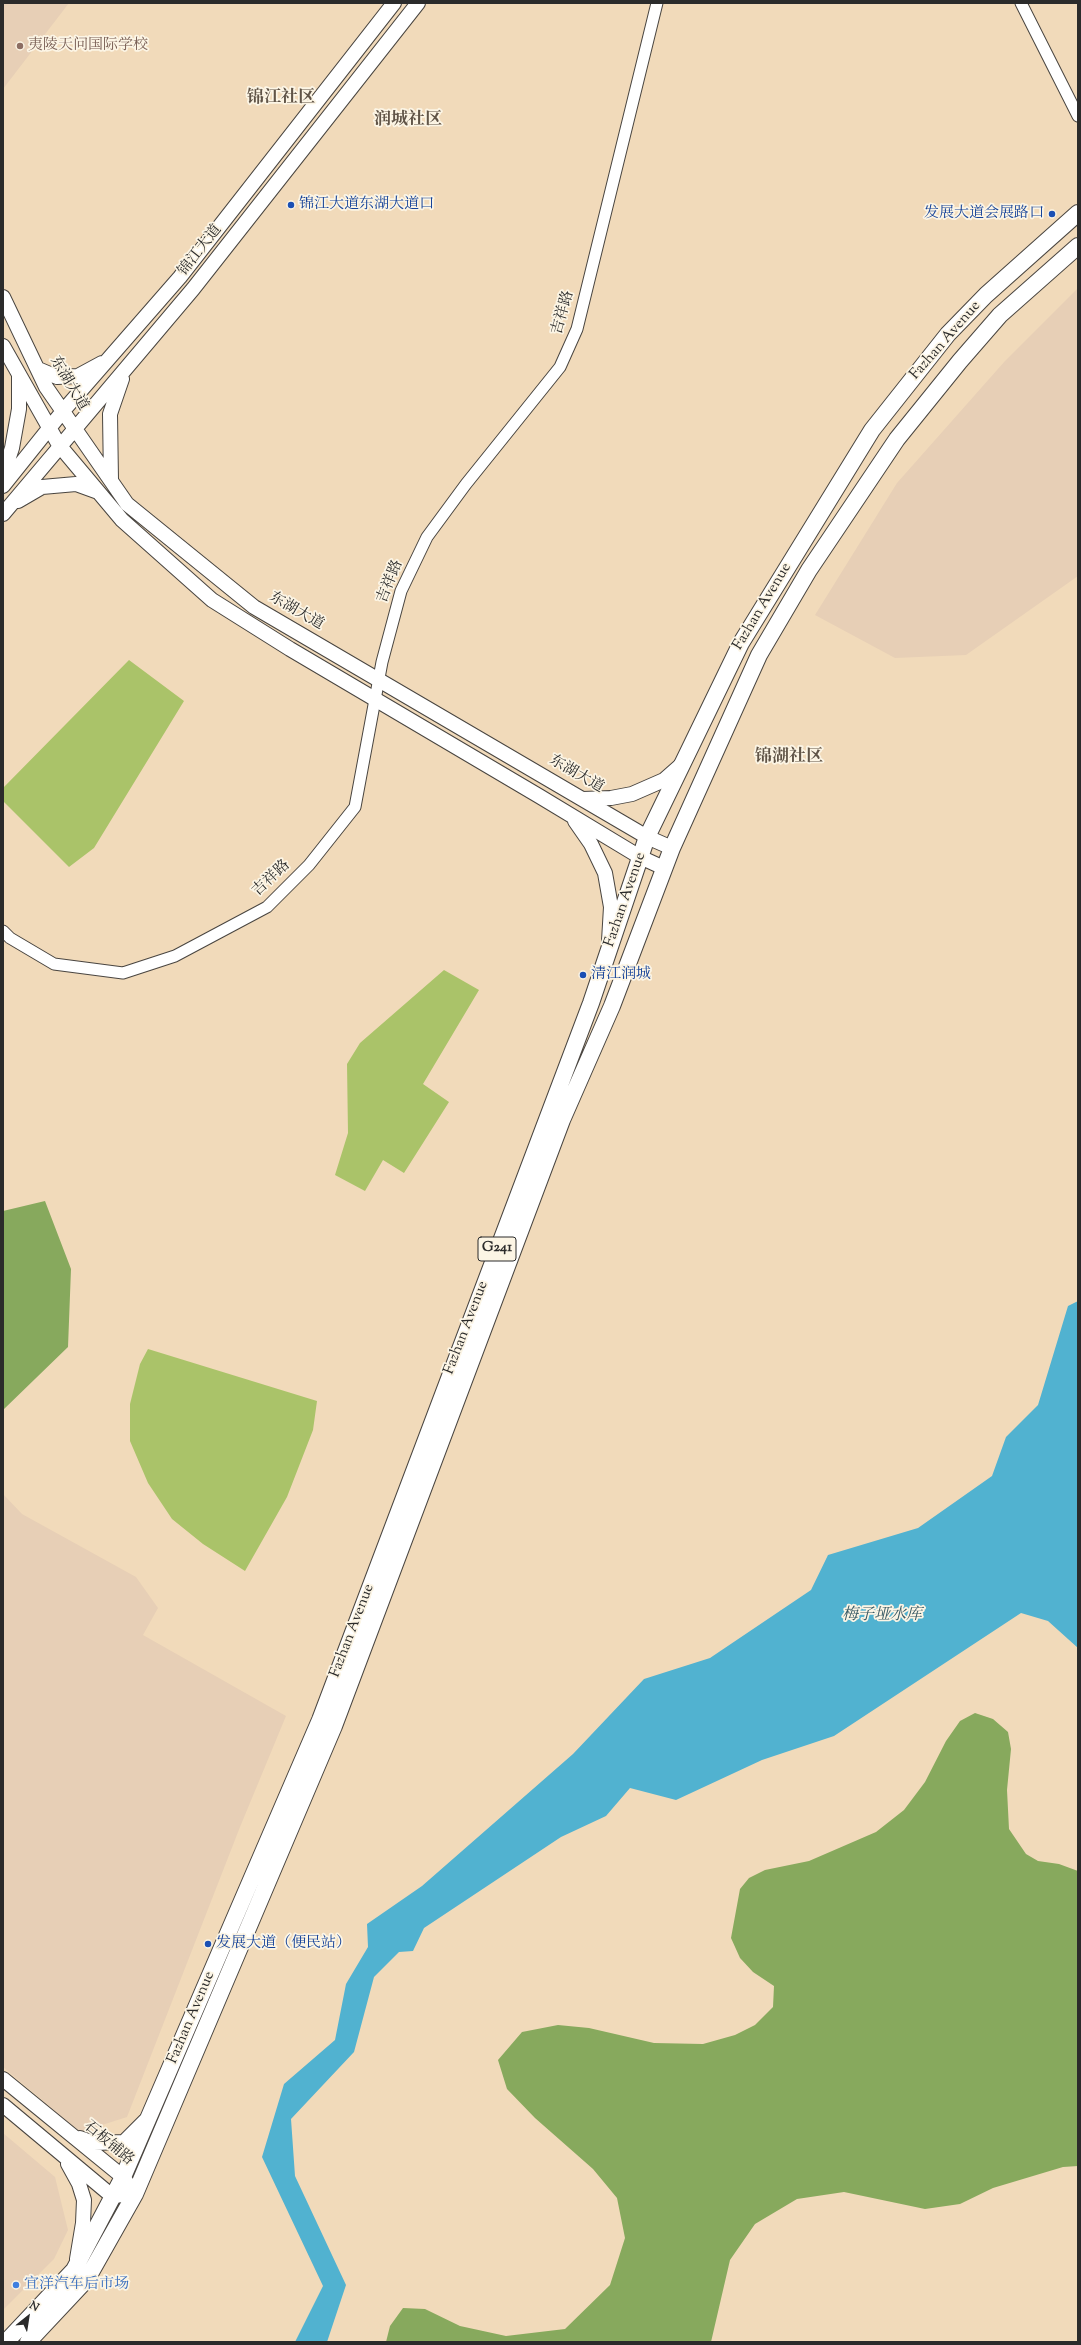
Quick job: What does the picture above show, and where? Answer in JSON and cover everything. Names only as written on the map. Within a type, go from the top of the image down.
[{"type":"highway","name":"Fazhan Avenue","points":[[6,2342],[74,2270],[123,2177],[151,2113],[320,1720],[591,1003],[647,837],[741,643],[872,430],[948,334],[986,295],[1078,212]]},
{"type":"highway","name":"Fazhan Avenue","points":[[28,2342],[87,2279],[135,2194],[334,1726],[562,1120],[612,1006],[672,848],[760,654],[810,570],[893,445],[960,361],[1000,315],[1078,246]]},
{"type":"main road","name":"锦江大道","points":[[3,486],[63,411],[108,361],[184,270],[394,3]]},
{"type":"main road","name":"锦江大道","points":[[6,510],[193,289],[418,3]]},
{"type":"main road","name":"东湖大道","points":[[3,297],[46,387],[127,504],[254,607],[647,837],[672,848]]},
{"type":"main road","points":[[3,346],[18,376],[60,445],[122,520],[212,600],[376,700],[640,857],[664,868]]},
{"type":"main road","points":[[38,369],[57,377],[78,376],[108,361]]},
{"type":"main road","points":[[111,480],[110,414],[125,370]]},
{"type":"main road","points":[[3,475],[12,448],[19,409],[18,376]]},
{"type":"main road","points":[[6,510],[42,487],[76,484],[100,493]]},
{"type":"main road","points":[[582,799],[611,798],[632,794],[664,780],[681,765]]},
{"type":"main road","points":[[571,815],[592,844],[605,873],[610,907],[608,951]]},
{"type":"main road","name":"石板铺路","points":[[3,2079],[123,2177],[135,2194]]},
{"type":"main road","points":[[3,2105],[112,2196],[135,2194]]},
{"type":"main road","points":[[71,2135],[94,2143],[124,2142],[139,2129],[151,2113]]},
{"type":"main road","points":[[61,2153],[80,2184],[84,2200],[83,2223],[74,2270]]},
{"type":"street","name":"吉祥路","points":[[3,931],[10,938],[54,964],[123,973],[176,956],[267,907],[309,864],[355,807],[379,680],[401,591],[428,537],[466,484],[560,367],[577,329],[657,3]]},
{"type":"street","points":[[1021,3],[1078,116]]},
{"type":"shaded area","name":"夷陵天问国际学校","points":[[3,3],[69,3],[3,89]]},
{"type":"shaded area","points":[[1078,288],[1078,576],[966,655],[895,658],[815,615],[897,483],[1005,361]]},
{"type":"shaded area","points":[[3,1494],[22,1514],[136,1577],[158,1608],[143,1635],[286,1716],[240,1827],[127,2117],[80,2132],[3,2067]]},
{"type":"shaded area","points":[[3,2133],[55,2177],[68,2230],[54,2259],[3,2310]]},
{"type":"green space","points":[[129,660],[184,701],[94,848],[69,867],[3,801],[3,788]]},
{"type":"green space","points":[[444,970],[479,990],[423,1084],[449,1102],[404,1173],[383,1160],[365,1191],[335,1175],[348,1133],[347,1064],[360,1043]]},
{"type":"green space","points":[[45,1201],[71,1269],[68,1347],[3,1410],[3,1211]]},
{"type":"green space","points":[[148,1349],[317,1401],[313,1430],[287,1497],[245,1571],[203,1544],[172,1519],[148,1483],[130,1441],[130,1404],[140,1364]]},
{"type":"green space","points":[[975,1713],[993,1719],[1008,1732],[1011,1749],[1007,1790],[1009,1829],[1026,1854],[1038,1861],[1059,1864],[1078,1871],[1078,2166],[1063,2167],[993,2188],[960,2204],[925,2209],[844,2192],[797,2199],[755,2224],[730,2260],[711,2342],[386,2342],[390,2326],[403,2308],[425,2309],[460,2326],[506,2336],[565,2329],[610,2285],[625,2238],[617,2198],[593,2169],[535,2118],[507,2089],[498,2060],[522,2032],[558,2025],[589,2028],[654,2043],[703,2044],[735,2035],[755,2025],[773,2007],[774,1986],[753,1972],[740,1958],[731,1938],[740,1889],[749,1878],[765,1870],[809,1861],[876,1832],[904,1810],[925,1782],[946,1741],[960,1721]]},
{"type":"water","name":"梅子垭水库","points":[[1078,1301],[1078,1648],[1048,1621],[1021,1613],[834,1736],[762,1760],[676,1800],[630,1788],[606,1816],[561,1837],[424,1928],[413,1951],[399,1952],[374,1977],[354,2052],[291,2119],[295,2176],[346,2285],[327,2342],[295,2342],[323,2286],[262,2157],[284,2084],[335,2040],[346,1984],[368,1947],[367,1924],[422,1886],[573,1754],[644,1679],[710,1658],[811,1590],[828,1555],[918,1528],[992,1476],[1006,1437],[1038,1405],[1068,1306]]},
{"type":"place","name":"夷陵天问国际学校","points":[[20,46]]},
{"type":"place","name":"锦江大道东湖大道口","points":[[291,205]]},
{"type":"place","name":"发展大道会展路口","points":[[1052,214]]},
{"type":"place","name":"清江润城","points":[[583,975]]},
{"type":"place","name":"发展大道（便民站）","points":[[208,1944]]},
{"type":"place","name":"宜洋汽车后市场","points":[[16,2285]]},
{"type":"district","name":"锦江社区","points":[[281,99]]},
{"type":"district","name":"润城社区","points":[[408,121]]},
{"type":"district","name":"锦湖社区","points":[[789,758]]}]
